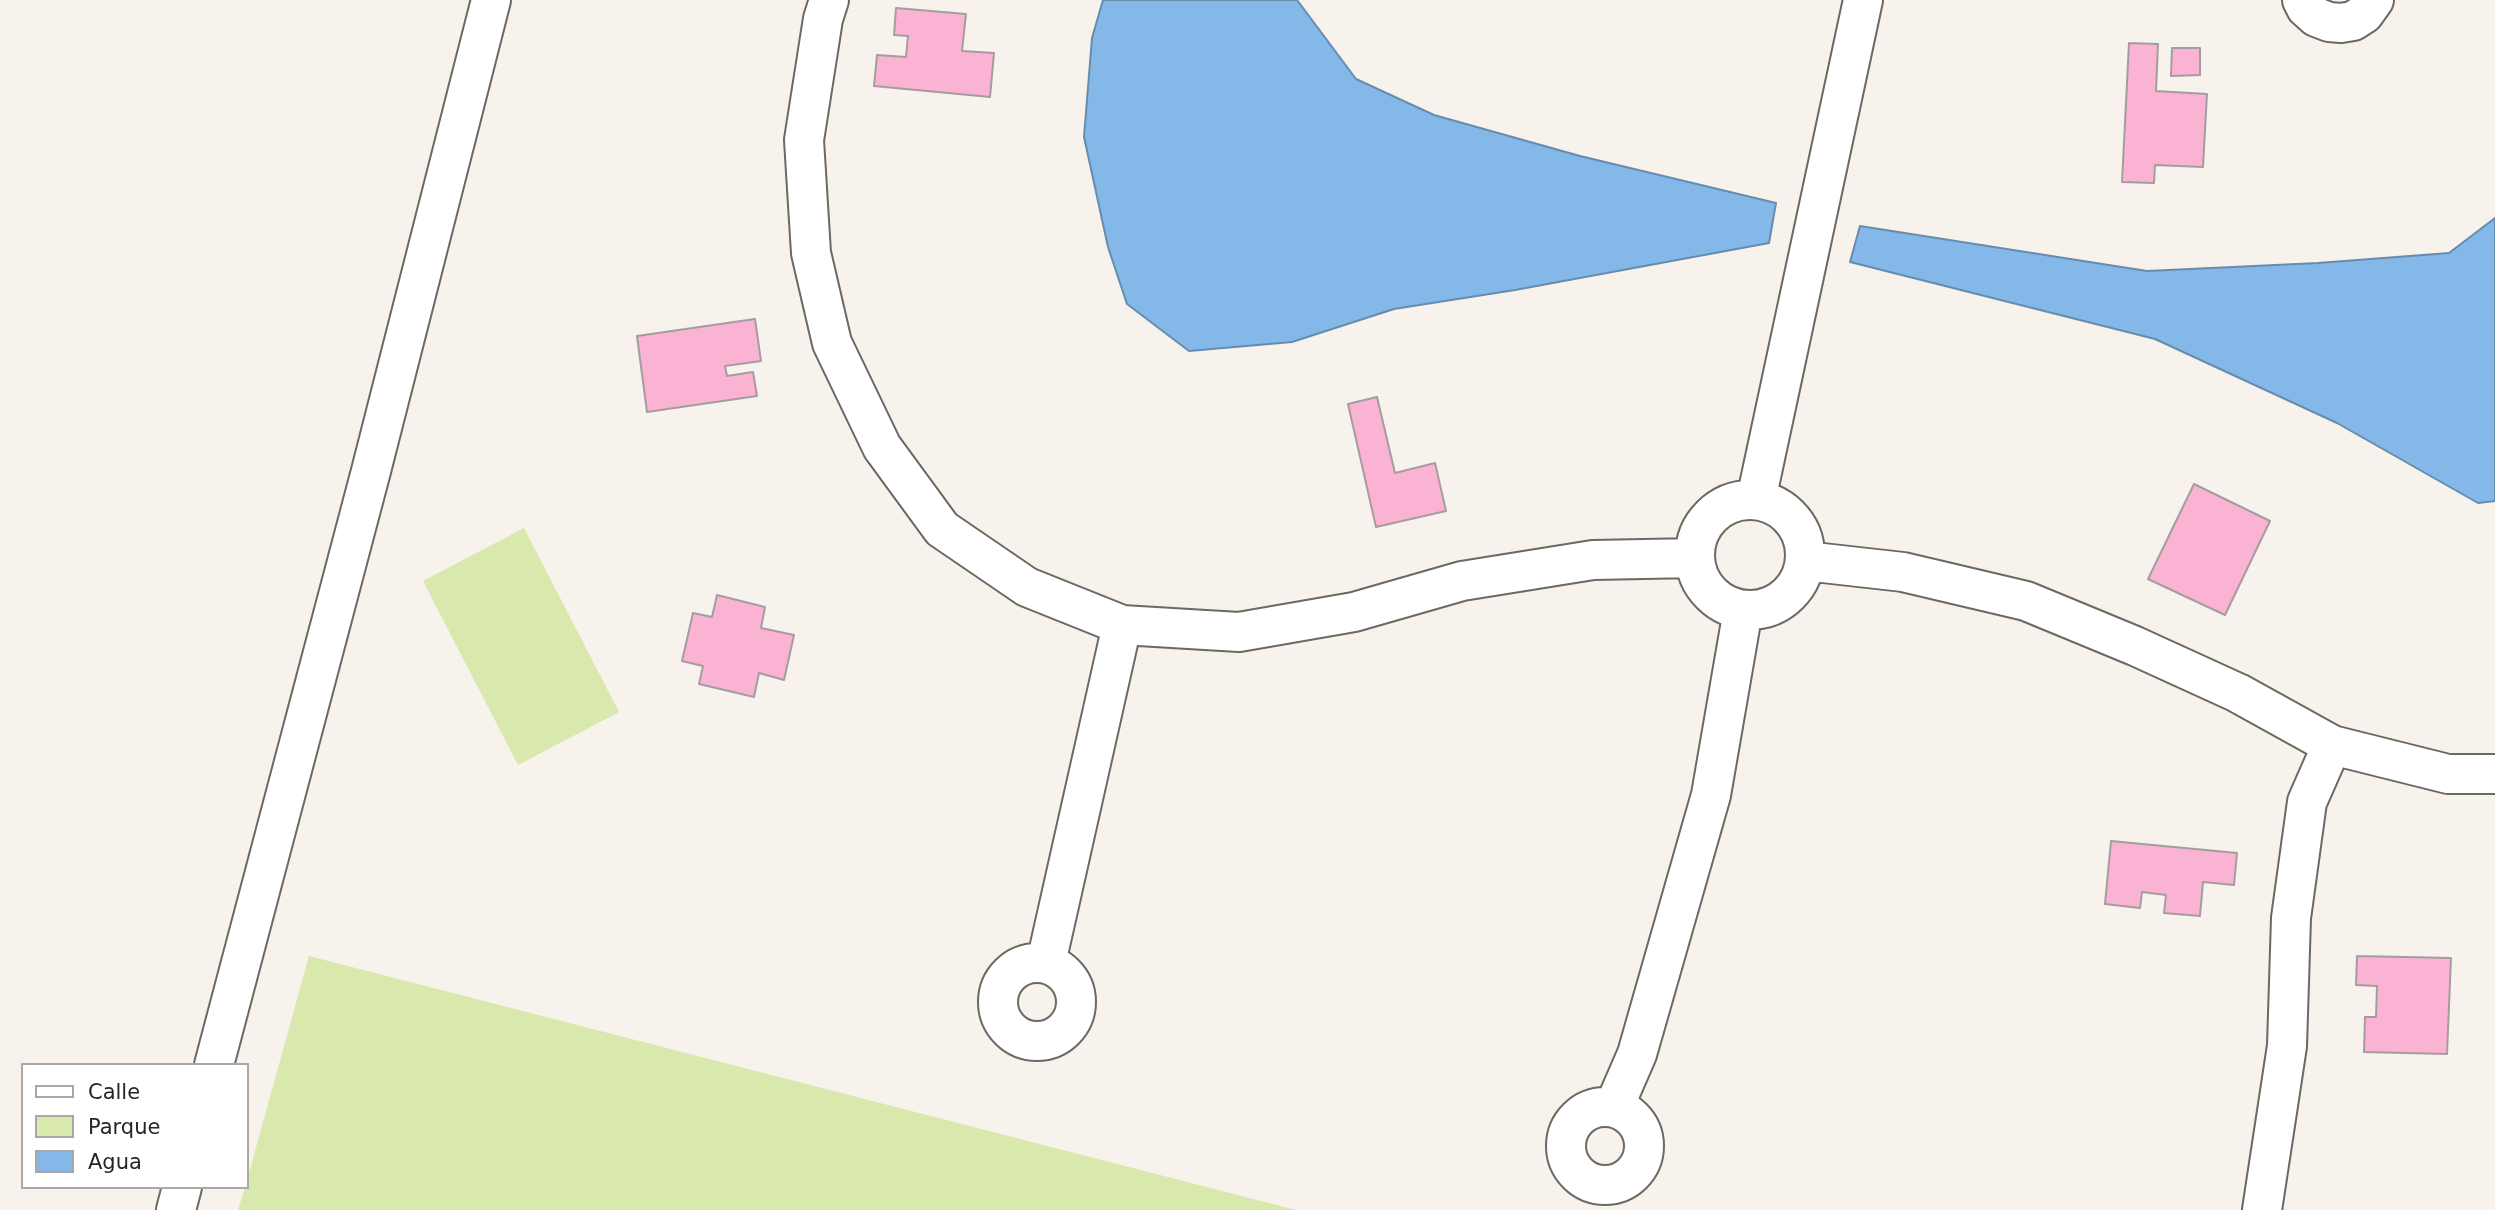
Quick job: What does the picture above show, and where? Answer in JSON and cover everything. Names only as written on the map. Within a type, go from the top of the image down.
[{"type":"street","points":[[215,1063],[371,471],[491,0]]},
{"type":"street","points":[[829,0],[823,19],[804,140],[811,253],[832,343],[882,447],[942,529],[1027,587],[1122,625],[1239,632],[1354,612],[1462,581],[1593,560],[1695,558]]},
{"type":"street","points":[[1756,500],[1863,0]]},
{"type":"street","points":[[2302,0],[2316,17],[2341,23],[2353,21],[2364,14],[2374,0]]},
{"type":"street","points":[[1756,500],[1773,504],[1788,513],[1799,527],[1805,543],[1805,561],[1801,578],[1791,593],[1760,609],[1742,610],[1724,604],[1709,592],[1699,576],[1695,558],[1697,539],[1706,522],[1719,509],[1737,501],[1756,500]]},
{"type":"street","points":[[1805,561],[1903,572],[2026,601],[2227,688],[2332,745],[2448,774],[2495,774]]},
{"type":"street","points":[[1614,1107],[1637,1054],[1711,795],[1742,610]]},
{"type":"street","points":[[1046,963],[1122,625]]},
{"type":"street","points":[[2262,1210],[2287,1046],[2291,918],[2307,802],[2332,745]]},
{"type":"street","points":[[176,1210],[181,1189]]},
{"type":"green space","points":[[524,528],[619,712],[518,765],[423,581]]},
{"type":"green space","points":[[309,956],[1296,1210],[238,1210],[244,1189],[248,1189],[248,1176]]},
{"type":"water","points":[[1103,0],[1297,0],[1356,79],[1434,115],[1580,156],[1776,203],[1769,243],[1515,290],[1394,309],[1292,342],[1189,351],[1127,304],[1108,247],[1084,137],[1092,38]]},
{"type":"water","points":[[2495,218],[2495,501],[2478,503],[2337,423],[2155,339],[1850,262],[1860,226],[2147,271],[2318,263],[2449,253]]},
{"type":"building","points":[[896,8],[966,14],[962,51],[994,53],[990,97],[874,86],[877,55],[906,57],[908,36],[894,35]]},
{"type":"building","points":[[2129,43],[2158,44],[2156,91],[2207,94],[2203,167],[2155,165],[2154,183],[2122,182]]},
{"type":"building","points":[[2172,48],[2200,48],[2200,75],[2171,76]]},
{"type":"building","points":[[755,319],[761,361],[725,366],[727,376],[753,372],[757,396],[647,412],[637,336]]},
{"type":"building","points":[[1377,397],[1395,473],[1435,463],[1446,511],[1376,527],[1348,404]]},
{"type":"building","points":[[2194,484],[2270,521],[2225,615],[2148,579]]},
{"type":"building","points":[[717,595],[765,607],[761,628],[794,635],[784,680],[759,673],[754,697],[699,684],[703,666],[682,661],[693,613],[712,617]]},
{"type":"building","points":[[2111,841],[2237,853],[2234,885],[2203,882],[2200,916],[2164,913],[2166,895],[2142,892],[2140,908],[2105,904]]},
{"type":"building","points":[[2357,956],[2451,958],[2447,1054],[2364,1052],[2365,1017],[2376,1017],[2377,986],[2356,985]]}]
